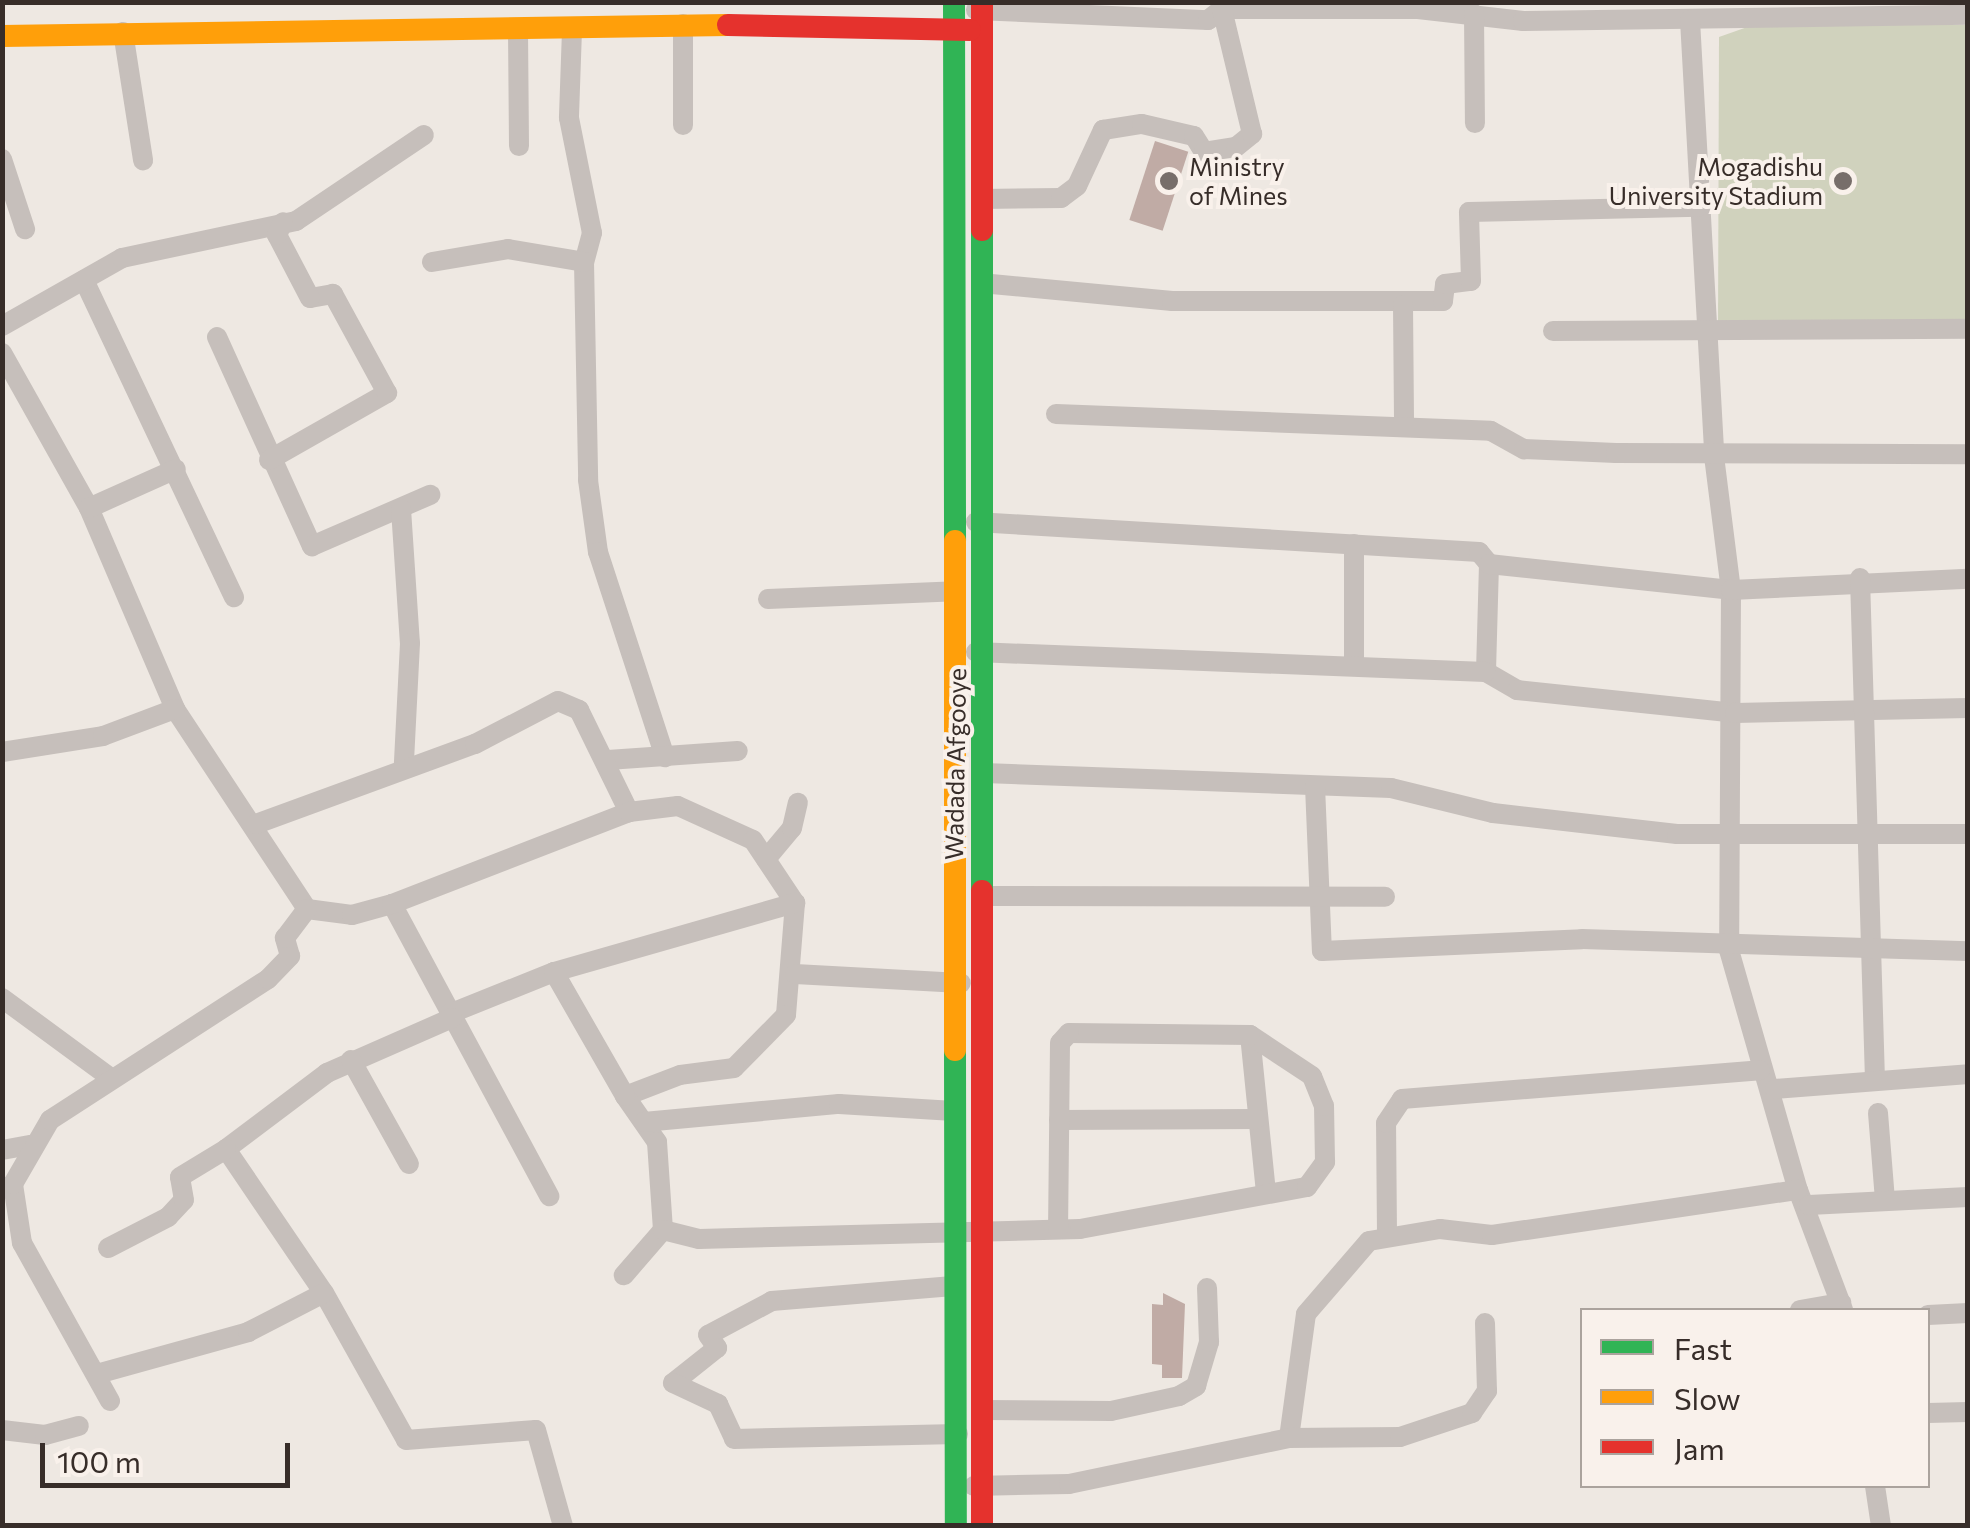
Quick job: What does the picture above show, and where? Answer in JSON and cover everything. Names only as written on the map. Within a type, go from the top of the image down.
[{"type":"main road","points":[[2,36],[572,30],[982,13]]},
{"type":"main road","name":"Wadada Afgooye","points":[[982,13],[982,1526]]},
{"type":"main road","name":"Wadada Afgooye","points":[[954,17],[952,1286],[958,1434],[956,1526]]},
{"type":"street","points":[[982,13],[1208,20],[1222,9],[1257,6],[1418,6],[1474,14],[1655,10],[1690,20],[1814,9],[1968,15]]},
{"type":"street","points":[[981,199],[1062,198],[1078,186],[1103,130],[1142,124],[1194,136],[1204,152],[1236,147],[1252,134],[1222,9]]},
{"type":"street","points":[[1474,14],[1475,123]]},
{"type":"street","points":[[1690,20],[1714,456],[1731,590],[1735,713],[1725,836],[1729,950],[1747,992],[1760,1070],[1775,1088],[1803,1198],[1842,1307]]},
{"type":"street","points":[[683,24],[683,125]]},
{"type":"street","points":[[572,30],[569,118],[592,233],[584,262],[598,552],[666,757]]},
{"type":"street","points":[[518,31],[519,146]]},
{"type":"street","points":[[124,32],[143,160]]},
{"type":"street","points":[[2,326],[122,258],[283,222],[325,206],[424,135]]},
{"type":"street","points":[[2,159],[25,229]]},
{"type":"street","points":[[981,282],[1172,301],[1443,302],[1445,284],[1471,281],[1469,212],[1698,207]]},
{"type":"street","points":[[269,460],[387,393],[333,294],[310,298],[277,235],[283,222]]},
{"type":"street","points":[[432,262],[508,249],[584,262]]},
{"type":"street","points":[[84,280],[234,597]]},
{"type":"street","points":[[1403,304],[1404,427]]},
{"type":"street","points":[[1554,331],[1706,336],[1968,329]]},
{"type":"street","points":[[217,337],[269,460],[312,546],[430,495]]},
{"type":"street","points":[[2,353],[89,508],[175,709],[256,824],[306,909]]},
{"type":"street","points":[[1056,414],[1491,431],[1524,449],[1714,456],[1968,454]]},
{"type":"street","points":[[89,508],[176,469]]},
{"type":"street","points":[[401,509],[410,643],[404,763]]},
{"type":"street","points":[[954,529],[980,521],[1354,544],[1450,546],[1488,564],[1731,590],[1860,578],[1968,579]]},
{"type":"street","points":[[1354,544],[1354,663]]},
{"type":"street","points":[[1486,672],[1488,564]]},
{"type":"street","points":[[1860,578],[1871,711],[1875,1079]]},
{"type":"street","points":[[768,600],[955,591]]},
{"type":"street","points":[[954,654],[1354,663],[1486,672],[1517,690],[1735,713],[1968,708]]},
{"type":"street","points":[[256,824],[404,763],[474,744],[558,701],[579,710],[608,760],[629,812]]},
{"type":"street","points":[[2,752],[103,736],[175,709]]},
{"type":"street","points":[[608,760],[738,751]]},
{"type":"street","points":[[984,773],[1424,791],[1493,813],[1725,836],[1872,838],[1968,834]]},
{"type":"street","points":[[1315,786],[1316,900],[1322,951],[1582,939],[1729,950],[1872,946],[1968,951]]},
{"type":"street","points":[[766,858],[798,803]]},
{"type":"street","points":[[306,909],[352,915],[392,904],[481,862],[629,812],[678,806],[716,817],[766,858],[795,903],[795,974],[786,1015],[734,1068],[680,1074],[626,1096]]},
{"type":"street","points":[[980,896],[1386,898]]},
{"type":"street","points":[[108,1248],[168,1217],[184,1200],[180,1177],[352,1060],[554,972],[795,903]]},
{"type":"street","points":[[392,904],[549,1196]]},
{"type":"street","points":[[110,1401],[22,1243],[8,1187],[31,1145],[107,1075],[268,979],[290,956],[285,938],[306,909]]},
{"type":"street","points":[[554,972],[657,1142],[663,1230],[624,1275]]},
{"type":"street","points":[[795,974],[954,984],[982,978]]},
{"type":"street","points":[[2,998],[107,1075]]},
{"type":"street","points":[[663,1230],[699,1239],[953,1234],[982,1228],[1058,1229],[1266,1193],[1318,1180],[1324,1106],[1312,1076],[1250,1035],[1069,1033],[1060,1044],[1058,1229]]},
{"type":"street","points":[[1250,1035],[1266,1193]]},
{"type":"street","points":[[352,1060],[408,1164]]},
{"type":"street","points":[[1386,1234],[1386,1123],[1402,1099],[1760,1070]]},
{"type":"street","points":[[1775,1088],[1968,1074]]},
{"type":"street","points":[[644,1122],[840,1104],[954,1111]]},
{"type":"street","points":[[1878,1113],[1885,1200]]},
{"type":"street","points":[[1060,1120],[1256,1119]]},
{"type":"street","points":[[2,1150],[31,1145]]},
{"type":"street","points":[[226,1149],[324,1293],[406,1440],[543,1436],[563,1526]]},
{"type":"street","points":[[1289,1438],[1306,1314],[1354,1249],[1386,1234],[1492,1236],[1803,1198],[1968,1197]]},
{"type":"street","points":[[952,1286],[772,1301],[708,1335],[717,1348],[673,1383],[718,1404],[734,1439],[958,1434]]},
{"type":"street","points":[[984,1410],[1111,1412],[1179,1396],[1196,1386],[1210,1342],[1207,1288]]},
{"type":"street","points":[[97,1374],[248,1332],[324,1293]]},
{"type":"street","points":[[1930,1314],[1968,1312]]},
{"type":"street","points":[[956,1488],[1069,1484],[1289,1438],[1382,1439],[1472,1414],[1488,1391],[1485,1324]]},
{"type":"street","points":[[1930,1414],[1968,1412]]},
{"type":"street","points":[[2,1430],[44,1435],[79,1426]]},
{"type":"street","points":[[1875,1488],[1881,1526]]},
{"type":"green space","name":"Mogadishu University Stadium","points":[[1753,25],[1967,25],[1967,324],[1718,331],[1719,37]]},
{"type":"building","name":"Ministry of Mines","points":[[1155,141],[1188,152],[1163,231],[1129,220]]},
{"type":"building","points":[[1163,1293],[1185,1304],[1182,1378],[1162,1378],[1162,1365],[1152,1364],[1152,1304],[1163,1305]]},
{"type":"traffic: fast","points":[[954,2],[955,541]]},
{"type":"traffic: fast","points":[[982,230],[982,891]]},
{"type":"traffic: fast","points":[[955,1050],[956,1526]]},
{"type":"traffic: slow","points":[[2,36],[728,25]]},
{"type":"traffic: slow","points":[[955,541],[955,1050]]},
{"type":"traffic: jam","points":[[982,2],[982,230]]},
{"type":"traffic: jam","points":[[728,25],[970,30]]},
{"type":"traffic: jam","points":[[982,891],[982,1526]]},
{"type":"place","name":"Ministry of Mines","points":[[1169,181]]},
{"type":"place","name":"Mogadishu University Stadium","points":[[1843,181]]}]
